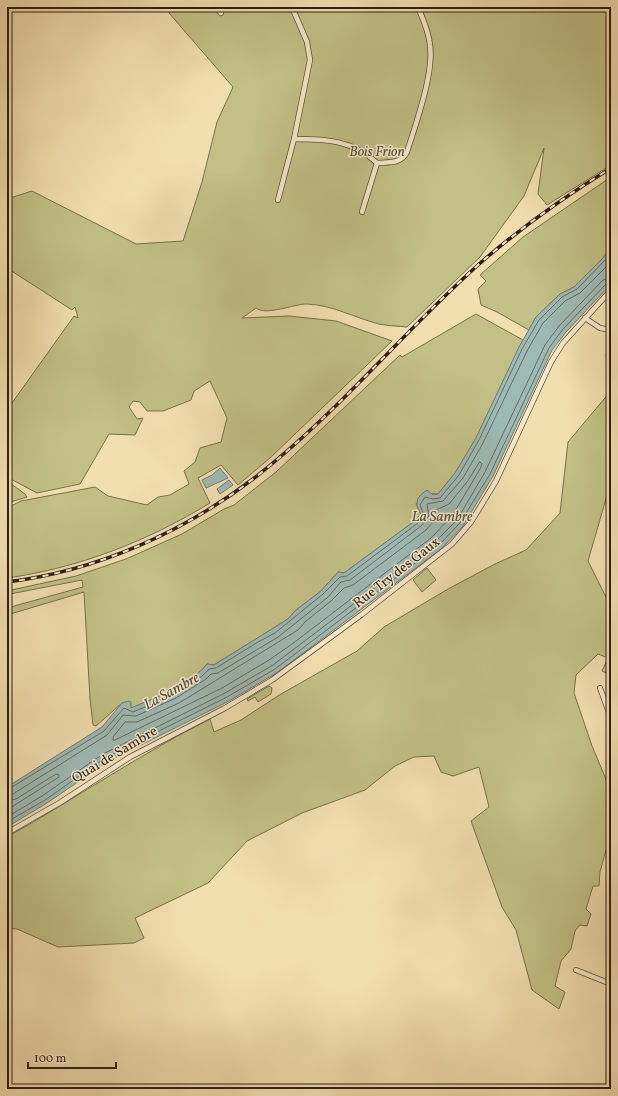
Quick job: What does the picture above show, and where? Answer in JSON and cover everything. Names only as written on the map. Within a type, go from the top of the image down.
[{"type":"street","points":[[216,7],[221,13]]},
{"type":"street","points":[[278,200],[294,139],[310,60],[306,42],[292,7]]},
{"type":"street","points":[[294,139],[322,139],[342,142],[360,149],[377,163],[399,162],[404,158],[408,152],[426,83],[430,46],[429,35],[418,7]]},
{"type":"street","points":[[362,212],[377,163]]},
{"type":"street","name":"Rue Try des Gaux","points":[[238,701],[304,658],[443,552],[461,534],[480,509],[496,481],[551,362],[563,343],[611,290]]},
{"type":"street","points":[[585,318],[600,328],[611,330]]},
{"type":"street","points":[[600,688],[611,718]]},
{"type":"street","name":"Quai de Sambre","points":[[7,833],[61,802],[130,757],[238,701]]},
{"type":"street","points":[[576,970],[609,983],[611,969]]},
{"type":"green space","name":"Bois Frion","points":[[169,7],[611,7],[611,165],[547,205],[538,194],[544,148],[524,196],[480,257],[407,327],[379,324],[335,309],[317,305],[301,304],[266,311],[256,308],[242,318],[289,316],[336,321],[392,341],[270,458],[238,485],[221,465],[198,478],[210,503],[138,541],[112,551],[87,560],[60,567],[7,578],[7,508],[21,501],[95,487],[108,496],[147,505],[158,497],[170,495],[189,484],[184,471],[195,462],[200,448],[221,442],[227,418],[210,381],[194,391],[191,400],[163,411],[147,411],[140,402],[133,401],[129,407],[137,419],[143,418],[135,435],[109,434],[80,484],[37,493],[7,477],[7,410],[74,316],[78,318],[75,307],[72,310],[7,268],[7,199],[32,191],[136,244],[183,241],[202,182],[217,122],[233,87],[169,13]]},
{"type":"green space","points":[[611,177],[611,247],[603,258],[574,287],[560,294],[536,317],[529,330],[481,305],[478,289],[486,281],[480,275],[523,237]]},
{"type":"green space","points":[[476,314],[523,340],[476,438],[456,472],[438,494],[423,493],[416,504],[421,514],[416,520],[344,573],[338,572],[321,591],[296,610],[288,619],[214,665],[207,664],[200,672],[182,685],[131,708],[122,703],[96,726],[93,725],[90,699],[84,592],[7,615],[7,608],[83,587],[82,580],[10,594],[9,601],[7,601],[7,591],[76,576],[126,559],[182,534],[224,509],[234,505],[276,472],[400,355],[402,357]]},
{"type":"green space","points":[[606,354],[611,354],[611,491],[608,492],[588,561],[611,607],[611,675],[602,671],[608,658],[598,654],[576,675],[574,693],[592,746],[611,791],[608,843],[600,872],[599,886],[593,886],[586,909],[591,914],[587,926],[580,925],[575,931],[571,949],[561,961],[555,986],[565,992],[559,1009],[532,990],[516,930],[502,907],[471,821],[489,807],[479,767],[453,776],[441,772],[434,756],[414,757],[395,766],[365,790],[302,813],[247,841],[208,883],[135,918],[144,938],[134,943],[58,947],[17,929],[7,928],[7,837],[158,747],[210,719],[214,732],[241,720],[281,694],[357,651],[384,627],[448,589],[495,564],[526,550],[560,513],[568,442],[610,392]]},
{"type":"green space","points":[[7,481],[25,494],[27,497],[7,503]]},
{"type":"green space","points":[[427,568],[436,580],[422,592],[413,580]]},
{"type":"green space","points":[[269,686],[272,688],[271,694],[258,702],[255,697],[248,701],[247,699]]},
{"type":"water","name":"La Sambre","points":[[611,247],[611,284],[566,332],[552,350],[493,476],[463,526],[441,549],[278,672],[229,701],[107,762],[47,803],[7,827],[7,787],[102,727],[122,703],[128,701],[131,702],[131,708],[182,685],[200,672],[207,664],[214,665],[288,619],[296,610],[321,591],[338,572],[344,573],[416,520],[421,514],[417,504],[418,498],[427,490],[433,495],[438,494],[455,473],[476,438],[519,347],[536,317],[560,294],[574,287],[603,258]]},
{"type":"water","points":[[220,468],[228,478],[206,488],[202,480],[212,475]]},
{"type":"water","points":[[229,480],[233,485],[220,494],[217,489]]},
{"type":"railway","points":[[7,582],[40,577],[73,569],[137,547],[197,516],[226,498],[283,455],[312,429],[478,265],[542,214],[611,168]]}]
